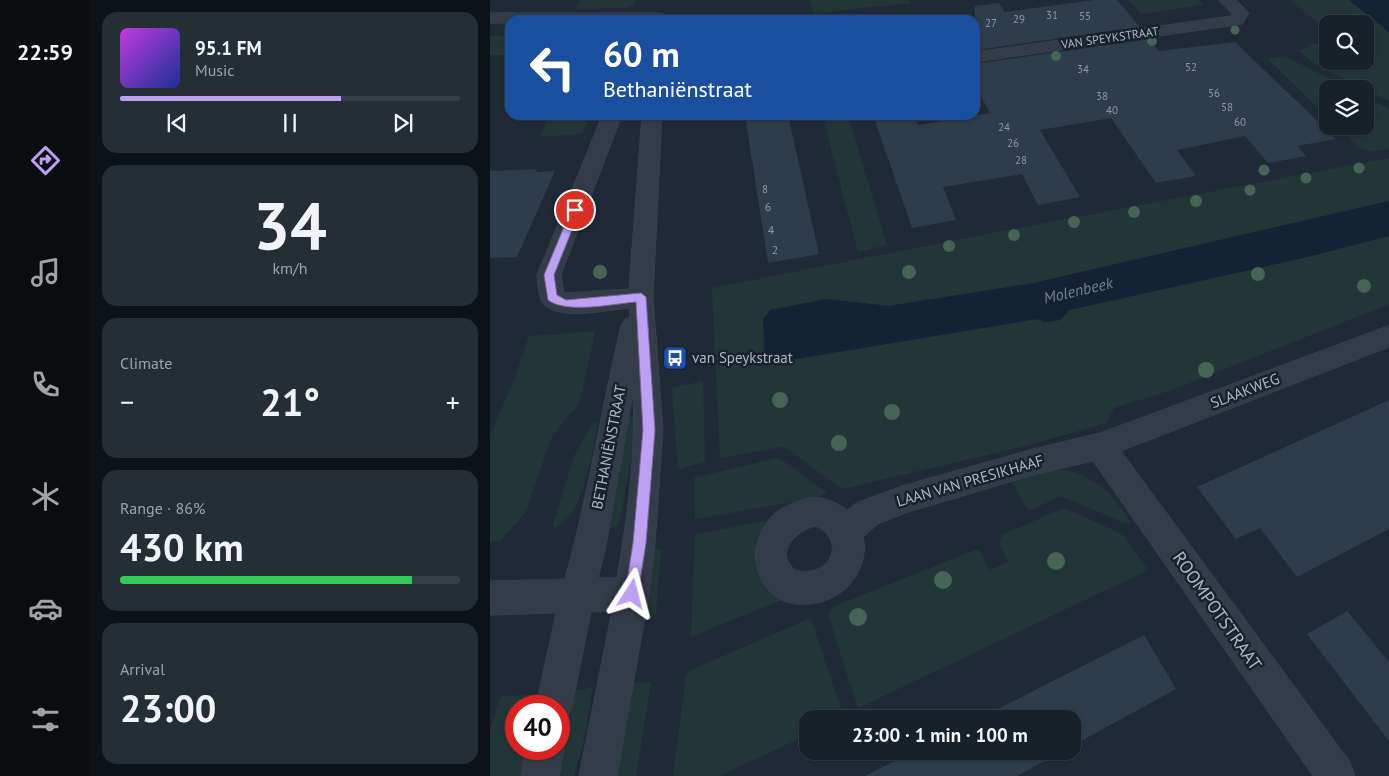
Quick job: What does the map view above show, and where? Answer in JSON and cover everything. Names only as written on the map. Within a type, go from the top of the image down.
[{"type":"street","points":[[490,11],[497,0]]},
{"type":"street","points":[[658,15],[659,0]]},
{"type":"street","name":"VAN SPEYKSTRAAT","points":[[980,56],[1236,20],[1241,14],[1227,0]]},
{"type":"street","points":[[490,18],[505,18]]},
{"type":"street","points":[[611,120],[549,275],[552,297],[558,302],[566,304],[641,297]]},
{"type":"street","name":"BETHANIËNSTRAAT","points":[[632,594],[639,543],[649,430],[641,297],[652,120]]},
{"type":"street","name":"BETHANIËNSTRAAT","points":[[577,596],[589,552],[621,385],[641,297]]},
{"type":"street","name":"SLAAKWEG","points":[[1100,446],[1389,336]]},
{"type":"street","name":"LAAN VAN PRESIKHAAF","points":[[847,531],[867,513],[905,498],[1037,460],[1100,446]]},
{"type":"street","name":"ROOMPOTSTRAAT","points":[[1100,446],[1336,776]]},
{"type":"street","points":[[490,598],[632,594],[598,776]]},
{"type":"street","points":[[556,695],[577,596]]},
{"type":"street","points":[[540,776],[543,760]]},
{"type":"green space","points":[[580,0],[635,0],[635,4],[625,8],[576,9]]},
{"type":"green space","points":[[810,0],[909,0],[911,3],[814,14]]},
{"type":"green space","points":[[1129,0],[1198,0],[1204,5],[1141,14]]},
{"type":"green space","points":[[1291,0],[1349,0],[1368,15],[1319,15],[1319,24]]},
{"type":"green space","points":[[1374,20],[1389,32],[1389,101],[1374,94],[1374,80],[1346,80],[1326,70],[1374,70]]},
{"type":"green space","points":[[505,35],[505,55],[490,55],[490,36]]},
{"type":"green space","points":[[1319,43],[1319,66],[1299,50],[1309,48],[1307,45]]},
{"type":"green space","points":[[1284,56],[1332,80],[1319,80],[1319,109],[1268,59]]},
{"type":"green space","points":[[1374,102],[1389,109],[1389,149],[1379,151],[1364,150],[1346,135],[1374,135]]},
{"type":"green space","points":[[548,120],[588,120],[582,134],[539,137]]},
{"type":"green space","points":[[823,120],[850,120],[887,245],[858,252]]},
{"type":"green space","points":[[1389,158],[1389,201],[1034,283],[889,306],[826,299],[765,364],[1037,319],[1045,322],[1060,320],[1069,310],[1303,258],[1389,236],[1389,304],[1172,390],[1114,408],[1106,423],[1026,446],[842,489],[786,448],[781,447],[720,458],[712,288]]},
{"type":"green space","points":[[595,331],[580,402],[552,436],[525,513],[500,541],[490,542],[490,436],[515,378],[529,336]]},
{"type":"green space","points":[[703,381],[705,462],[678,469],[672,388]]},
{"type":"green space","points":[[633,416],[638,420],[620,520],[618,525],[609,529],[628,418]]},
{"type":"green space","points":[[594,422],[598,424],[580,497],[573,511],[554,528],[553,525],[574,456]]},
{"type":"green space","points":[[776,458],[782,460],[827,493],[811,499],[695,519],[694,478]]},
{"type":"green space","points":[[1066,470],[1096,483],[1110,495],[1130,521],[1125,523],[1061,496],[1029,511],[1011,481],[1042,471]]},
{"type":"green space","points":[[1064,508],[1122,534],[1147,568],[1146,571],[858,708],[828,615],[832,607],[975,550],[980,551],[989,570],[1008,562],[999,543],[1002,535]]},
{"type":"green space","points":[[766,520],[755,542],[756,566],[764,583],[786,598],[691,637],[695,535]]},
{"type":"green space","points":[[651,549],[661,549],[656,613],[644,618]]},
{"type":"green space","points":[[811,618],[841,710],[799,710],[799,739],[719,776],[673,776],[686,675],[691,670]]},
{"type":"green space","points":[[651,682],[636,776],[608,776],[630,683]]},
{"type":"green space","points":[[592,688],[586,732],[574,776],[556,776],[560,760],[570,760],[570,716],[576,690]]},
{"type":"green space","points":[[501,696],[505,696],[505,760],[528,760],[523,776],[490,776],[490,729]]},
{"type":"water","points":[[1349,0],[1389,0],[1389,32],[1374,20],[1374,15],[1368,15]]},
{"type":"water","name":"Molenbeek","points":[[1389,201],[1389,236],[1303,258],[1069,310],[1060,320],[1045,322],[1037,319],[765,364],[763,319],[770,310],[826,299],[889,306],[1034,283]]},
{"type":"building","points":[[1094,0],[1117,0],[1140,27],[980,49],[980,15],[975,15],[975,6],[999,3],[1005,12]]},
{"type":"building","points":[[1149,39],[1159,51],[1235,42],[1319,123],[1319,135],[1332,135],[1336,139],[1297,146],[1306,156],[1268,163],[1245,136],[1177,150],[1196,176],[1156,183],[1111,118],[1040,130],[1080,197],[1038,205],[1022,174],[943,187],[956,220],[912,228],[875,120],[916,120],[918,125],[948,120],[980,120],[980,115],[990,113],[980,94],[980,63]]},
{"type":"building","points":[[746,120],[789,120],[819,254],[768,263]]},
{"type":"building","points":[[537,169],[536,172],[555,171],[517,257],[490,258],[490,171]]},
{"type":"building","points":[[1389,400],[1389,529],[1297,577],[1260,528],[1236,539],[1197,487]]},
{"type":"building","points":[[1347,611],[1389,662],[1389,741],[1307,634]]},
{"type":"building","points":[[1144,635],[1176,689],[1081,741],[1081,710],[996,710]]},
{"type":"building","points":[[896,760],[1046,760],[1017,776],[865,776]]},
{"type":"place","name":"van Speykstraat","points":[[675,358]]},
{"type":"route","points":[[575,210],[549,275],[552,297],[558,302],[566,304],[641,297],[649,430],[639,543],[632,594]]}]
